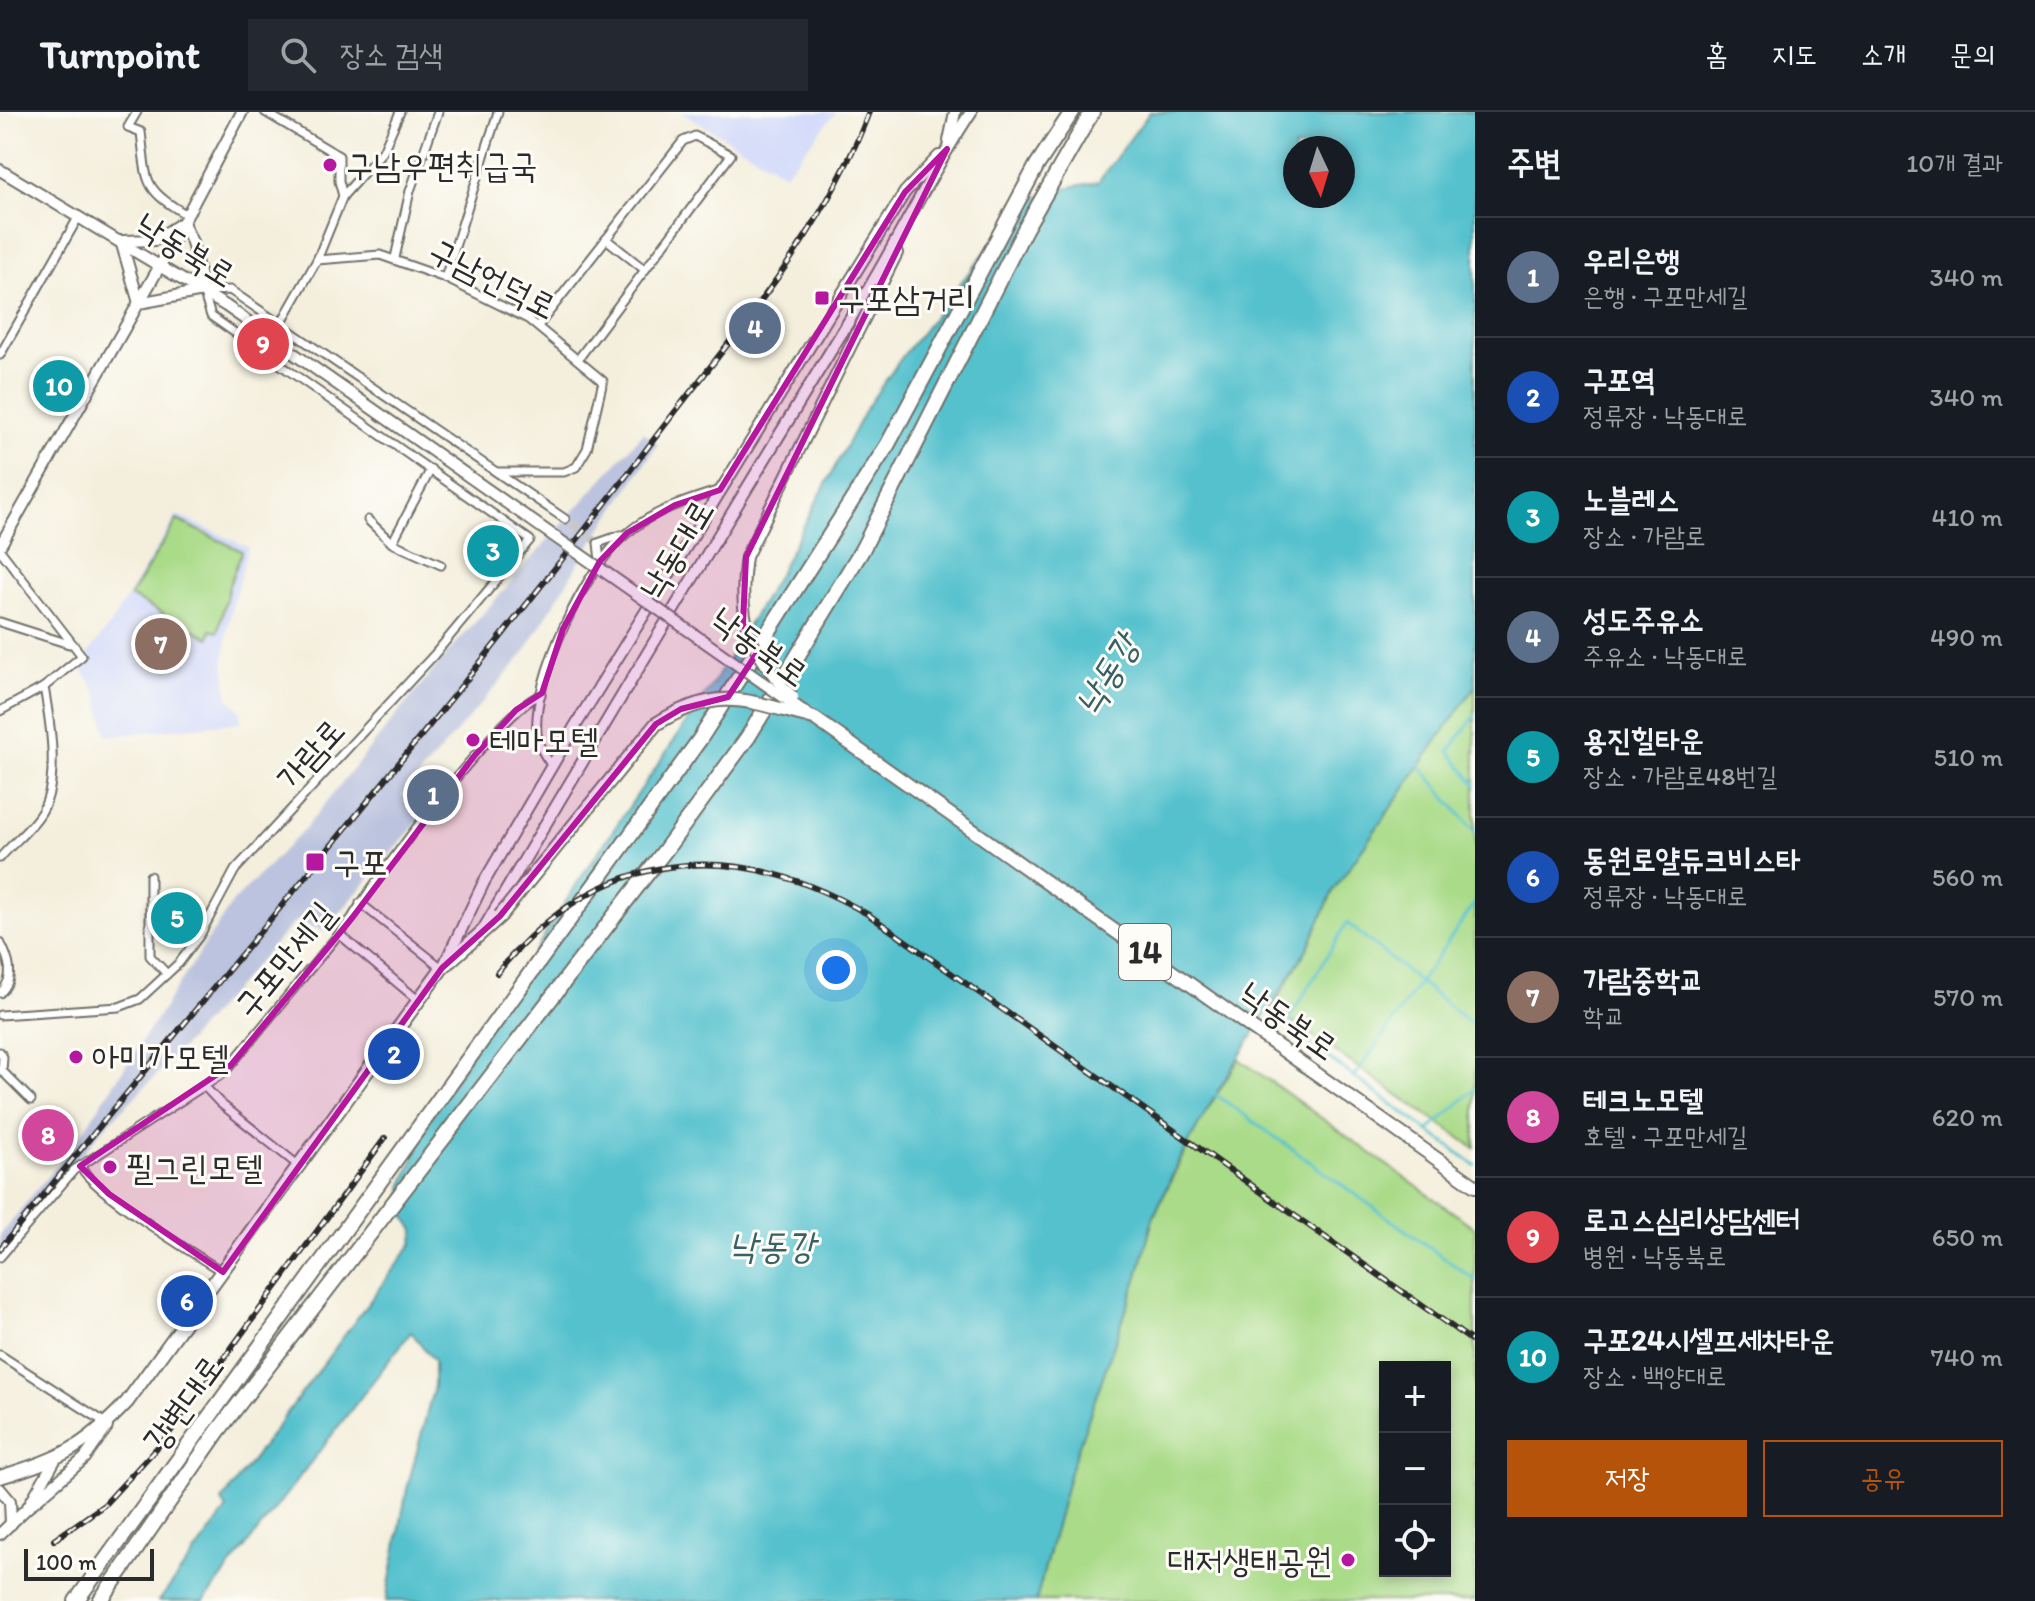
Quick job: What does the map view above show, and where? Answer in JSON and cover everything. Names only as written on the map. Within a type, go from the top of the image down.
[{"type":"highway","name":"강변대로","points":[[76,1601],[692,752],[770,634],[888,444],[1037,165],[1072,112]]},
{"type":"highway","name":"강변대로","points":[[100,1601],[218,1431],[748,737],[862,550],[1025,229],[1092,112]]},
{"type":"main road","points":[[1,542],[161,264],[242,112]]},
{"type":"main road","points":[[947,149],[955,112]]},
{"type":"main road","name":"낙동대로","points":[[442,968],[482,931],[677,600],[907,226],[947,149],[971,112]]},
{"type":"main road","name":"낙동대로","points":[[0,1477],[55,1460],[91,1439],[112,1418],[223,1272],[419,1001],[442,968],[484,882],[552,766],[720,490],[905,192],[947,149]]},
{"type":"main road","name":"14","points":[[814,718],[763,667],[743,624],[741,591],[746,557],[947,149]]},
{"type":"main road","name":"낙동북로","points":[[0,170],[161,264],[226,306],[567,542],[1475,1186]]},
{"type":"main road","points":[[139,303],[121,241],[155,240],[185,219]]},
{"type":"main road","points":[[139,303],[203,291],[185,219]]},
{"type":"main road","name":"14","points":[[442,968],[500,916],[656,724],[681,709],[728,697],[814,718]]},
{"type":"main road","points":[[0,1534],[85,1458],[112,1418]]},
{"type":"main road","points":[[28,1507],[55,1460]]},
{"type":"main road","points":[[0,1489],[10,1501],[11,1524]]},
{"type":"street","points":[[137,112],[128,127],[141,132],[146,175],[156,197],[185,219]]},
{"type":"street","points":[[265,112],[339,156],[343,196]]},
{"type":"street","points":[[280,325],[317,260],[343,196],[383,151],[400,112]]},
{"type":"street","points":[[395,258],[410,191],[438,112]]},
{"type":"street","points":[[445,278],[498,112]]},
{"type":"street","points":[[538,326],[690,136],[702,138],[731,155],[579,358]]},
{"type":"street","points":[[0,355],[79,216]]},
{"type":"street","points":[[606,239],[645,270]]},
{"type":"street","name":"구남언덕로","points":[[317,260],[366,255],[395,258],[445,278],[538,326],[603,381],[587,449],[576,467],[564,472],[497,472]]},
{"type":"street","points":[[392,543],[431,469],[211,316],[203,291],[230,290],[565,519]]},
{"type":"street","name":"가람로","points":[[0,1015],[112,1008],[133,1003],[167,974],[200,935],[235,870],[434,655],[530,540],[431,469]]},
{"type":"street","points":[[600,561],[598,543],[627,533],[675,505],[720,490]]},
{"type":"street","points":[[368,520],[392,543],[441,565]]},
{"type":"street","points":[[552,766],[540,748],[537,736],[541,695],[563,629],[600,561],[627,533]]},
{"type":"street","points":[[0,711],[44,687],[82,656],[71,645],[1,542]]},
{"type":"street","points":[[0,622],[71,645]]},
{"type":"street","points":[[0,858],[41,814],[47,798],[52,748],[44,687]]},
{"type":"street","name":"구포만세길","points":[[0,1257],[80,1166],[206,1088],[231,1065],[339,934],[475,755],[516,710],[541,695]]},
{"type":"street","points":[[150,876],[150,956],[167,974]]},
{"type":"street","points":[[360,903],[442,968]]},
{"type":"street","points":[[339,934],[419,1001]]},
{"type":"street","points":[[0,942],[10,969],[8,983],[0,993]]},
{"type":"street","points":[[0,1052],[2,1071],[31,1100]]},
{"type":"street","points":[[206,1088],[299,1167]]},
{"type":"street","points":[[80,1166],[86,1176],[109,1194],[223,1272]]},
{"type":"street","points":[[0,1355],[112,1418]]},
{"type":"highlighted area","points":[[947,149],[746,557],[743,624],[757,653],[728,697],[681,709],[656,724],[500,916],[442,968],[223,1272],[109,1194],[80,1166],[231,1065],[352,918],[475,755],[516,710],[542,693],[563,629],[600,561],[627,533],[675,505],[720,490],[905,192]]},
{"type":"shaded area","points":[[681,112],[836,112],[785,174]]},
{"type":"shaded area","points":[[644,432],[658,444],[586,551],[523,655],[402,795],[425,814],[324,931],[295,921],[172,1059],[98,1134],[0,1257],[0,1235],[80,1136],[232,903],[307,826],[439,663]]},
{"type":"shaded area","points":[[177,515],[248,547],[228,623],[224,663],[228,698],[240,710],[241,722],[107,736],[97,693],[79,665],[110,625]]},
{"type":"green space","points":[[177,520],[242,551],[229,586],[218,632],[211,630],[209,638],[130,596]]},
{"type":"green space","points":[[1475,686],[1475,1148],[1272,1008],[1308,947],[1333,891]]},
{"type":"green space","points":[[1239,1059],[1475,1228],[1475,1601],[1036,1601],[1071,1468],[1138,1276],[1153,1218],[1196,1128]]},
{"type":"water","name":"낙동강","points":[[1150,112],[1475,112],[1475,686],[1333,891],[1308,947],[1216,1094],[1177,1164],[1153,1218],[1138,1276],[1071,1468],[1036,1601],[386,1601],[407,1489],[434,1386],[434,1361],[411,1332],[204,1601],[159,1601],[227,1509],[222,1501],[412,1244],[415,1231],[403,1214],[402,1187],[429,1121],[576,885],[718,676],[773,584],[865,410],[902,357],[1024,203],[1058,189],[1098,182]]},
{"type":"waterway","points":[[1475,716],[1449,751],[1475,784]]},
{"type":"waterway","points":[[1416,761],[1475,832]]},
{"type":"waterway","points":[[1354,1077],[1475,903]]},
{"type":"waterway","points":[[1475,1027],[1347,923],[1289,1019],[1297,1035],[1475,1165]]},
{"type":"waterway","points":[[1428,1131],[1475,1089]]},
{"type":"waterway","points":[[1215,1094],[1475,1280]]},
{"type":"tunnel","points":[[565,519],[598,543]]},
{"type":"railway","points":[[0,1249],[483,659],[735,335],[824,207],[869,112]]},
{"type":"railway","points":[[497,973],[537,931],[579,900],[624,878],[670,867],[718,865],[768,873],[818,889],[869,915],[1475,1343]]},
{"type":"railway","points":[[54,1540],[104,1505],[165,1439],[385,1138]]},
{"type":"place","name":"구남우편취급국","points":[[330,165]]},
{"type":"place","name":"구포삼거리","points":[[822,298]]},
{"type":"place","name":"성도주유소","points":[[755,328]]},
{"type":"place","name":"로고스심리상담센터","points":[[263,344]]},
{"type":"place","name":"구포24시셀프세차타운","points":[[59,386]]},
{"type":"place","name":"노블레스","points":[[493,551]]},
{"type":"place","name":"가람중학교","points":[[161,644]]},
{"type":"place","name":"테마모텔","points":[[473,740]]},
{"type":"place","name":"우리은행","points":[[433,795]]},
{"type":"place","name":"구포","points":[[315,862]]},
{"type":"place","name":"용진힐타운","points":[[177,918]]},
{"type":"place","name":"구포역","points":[[394,1054]]},
{"type":"place","name":"아미가모텔","points":[[76,1057]]},
{"type":"place","name":"테크노모텔","points":[[48,1135]]},
{"type":"place","name":"필그린모텔","points":[[110,1167]]},
{"type":"place","name":"동원로얄듀크비스타","points":[[187,1301]]},
{"type":"place","name":"대저생태공원","points":[[1348,1560]]}]
